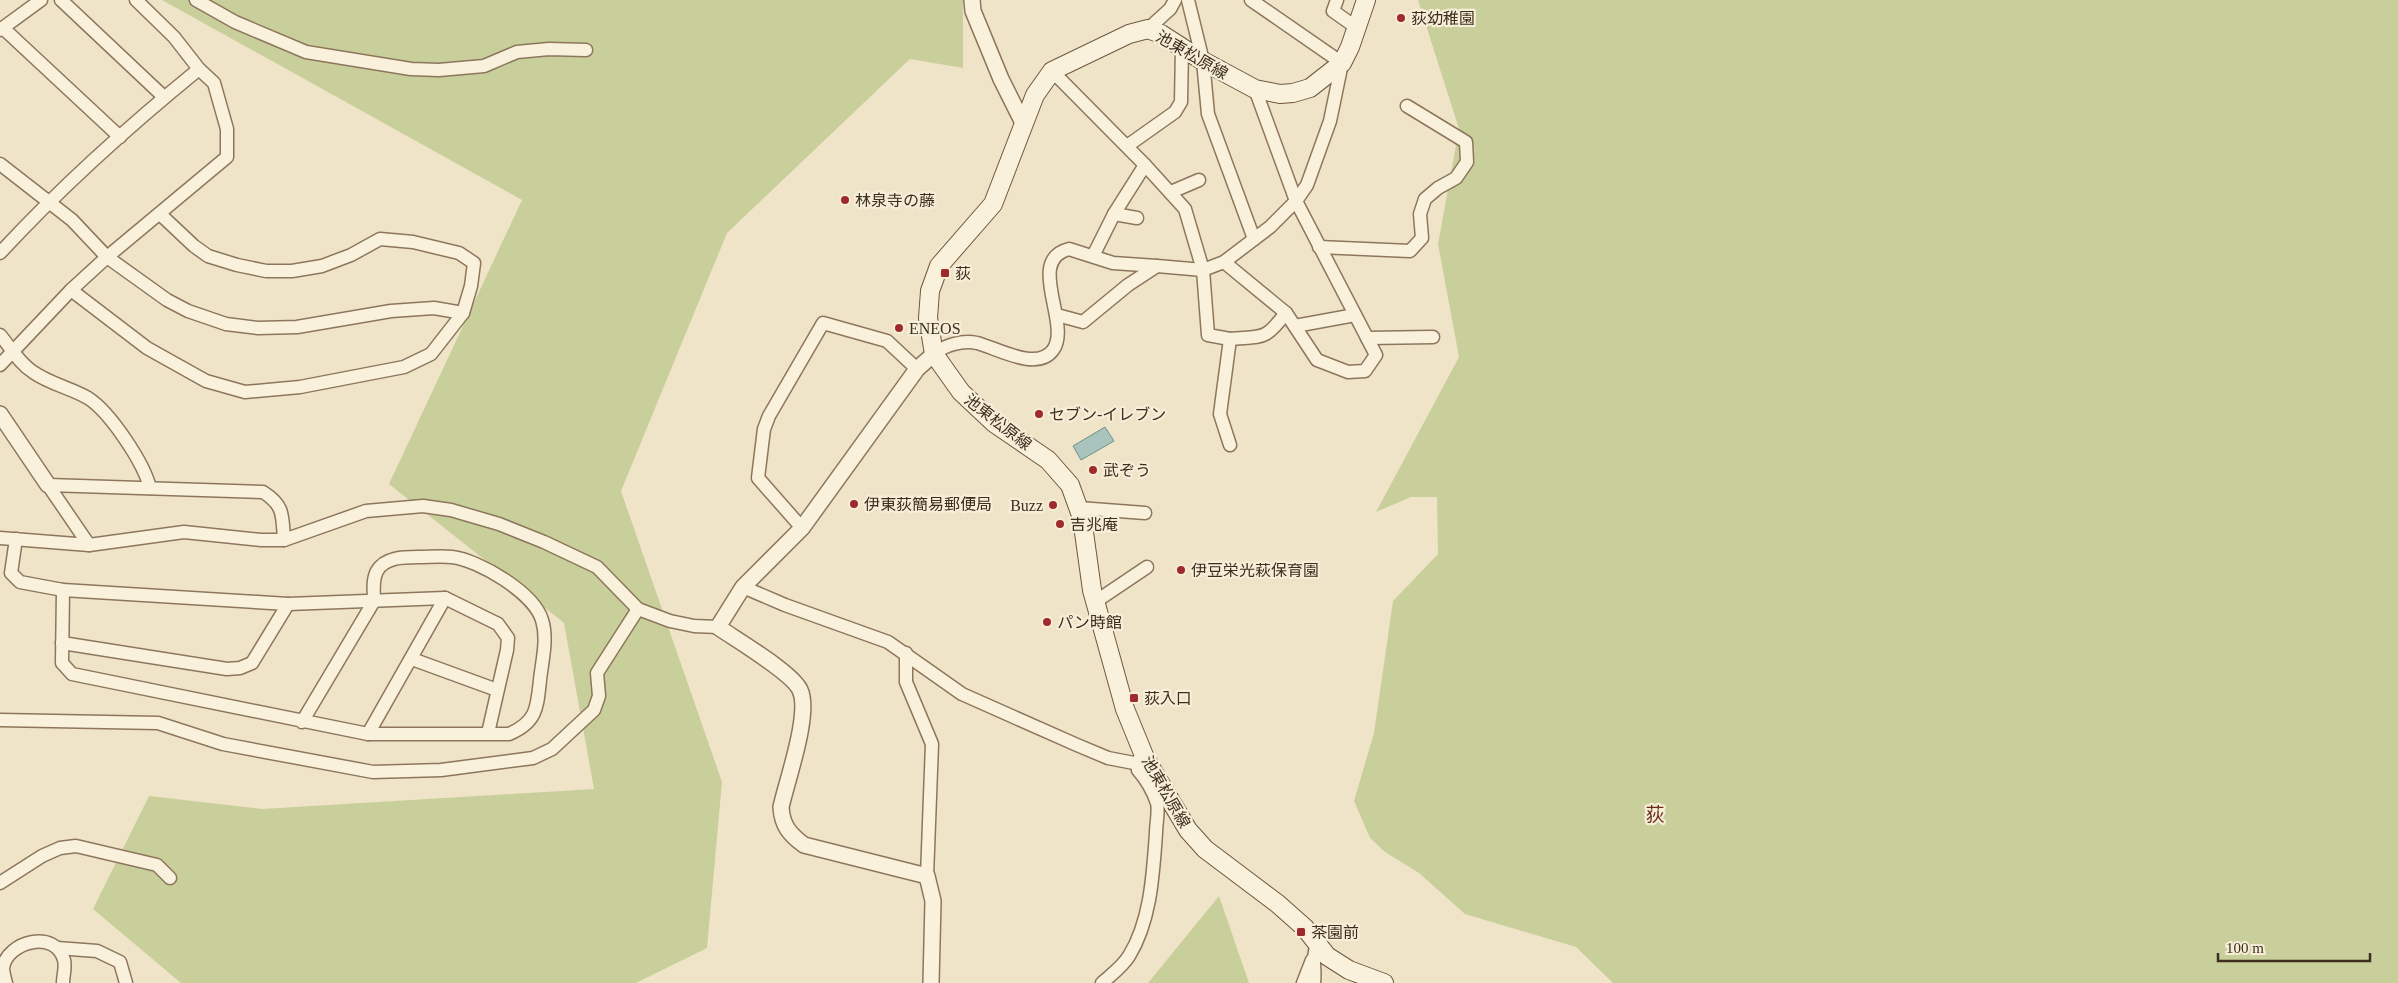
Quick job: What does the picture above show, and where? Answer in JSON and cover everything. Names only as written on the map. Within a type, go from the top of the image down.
[{"type":"main road","name":"池東松原線","points":[[1366,0],[1350,48],[1342,63],[1310,88],[1280,94],[1255,89],[1203,61],[1161,34],[1148,30],[1129,34],[1052,71],[1035,95],[993,204],[944,258],[936,272],[930,291],[928,318],[934,354],[961,392],[994,422],[1048,460],[1070,485],[1079,508],[1095,602],[1125,709],[1145,758],[1188,830],[1205,848],[1278,904],[1304,928],[1314,952],[1326,956],[1349,970],[1384,983]]},
{"type":"street","points":[[41,0],[2,29],[120,136]]},
{"type":"street","points":[[61,0],[164,97]]},
{"type":"street","points":[[0,366],[71,290],[107,257],[227,157],[227,129],[214,83],[199,69],[174,37],[136,0]]},
{"type":"street","points":[[196,0],[256,32],[306,52],[411,69],[439,70],[484,66],[517,52],[549,49],[586,50]]},
{"type":"street","points":[[972,0],[973,10],[1001,79],[1023,123]]},
{"type":"street","points":[[1148,30],[1170,9],[1175,0]]},
{"type":"street","points":[[1188,0],[1203,61],[1208,114],[1254,239]]},
{"type":"street","points":[[718,627],[743,587],[802,528],[917,368],[934,354],[951,344],[977,343],[1024,358],[1034,359],[1048,356],[1057,344],[1057,315],[1049,284],[1050,271],[1053,262],[1060,253],[1069,249],[1113,263],[1203,270],[1224,262],[1254,239],[1296,201],[1306,185],[1320,151],[1330,120],[1342,63],[1250,0]]},
{"type":"street","points":[[1337,0],[1333,11],[1357,28]]},
{"type":"street","points":[[1127,146],[1175,112],[1180,102],[1182,48]]},
{"type":"street","points":[[0,253],[48,202],[164,97],[199,69]]},
{"type":"street","points":[[1052,71],[1127,146],[1185,209],[1203,270],[1208,336],[1230,339],[1264,336],[1271,332],[1286,313]]},
{"type":"street","points":[[1224,262],[1286,313],[1316,360],[1348,372],[1365,371],[1376,355],[1296,201],[1255,89]]},
{"type":"street","points":[[1319,247],[1410,251],[1422,238],[1420,214],[1425,199],[1438,188],[1456,178],[1467,162],[1466,142],[1407,106]]},
{"type":"street","points":[[0,164],[72,220],[107,257],[167,300],[188,311],[226,324],[258,328],[298,327],[391,311],[434,308],[463,313]]},
{"type":"street","points":[[1094,256],[1114,214],[1145,165]]},
{"type":"street","points":[[1171,192],[1199,180]]},
{"type":"street","points":[[71,290],[146,348],[206,380],[245,392],[300,387],[404,367],[431,354],[463,313],[471,286],[474,264],[459,254],[413,242],[380,239],[351,255],[322,266],[292,271],[266,270],[208,256],[194,246],[160,214]]},
{"type":"street","points":[[1114,214],[1138,218]]},
{"type":"street","points":[[1057,315],[1083,322],[1128,285],[1157,266]]},
{"type":"street","points":[[1295,326],[1355,314]]},
{"type":"street","points":[[802,528],[758,478],[764,429],[769,416],[823,323],[887,341],[917,368]]},
{"type":"street","points":[[0,335],[20,361],[33,372],[86,397],[103,411],[147,474],[150,488]]},
{"type":"street","points":[[1367,338],[1433,337]]},
{"type":"street","points":[[1230,339],[1220,414],[1230,445]]},
{"type":"street","points":[[0,414],[89,545]]},
{"type":"street","points":[[48,485],[263,492],[275,500],[282,510],[284,540]]},
{"type":"street","points":[[0,538],[89,545],[184,532],[261,540],[284,540],[366,511],[423,506],[451,510],[499,524],[544,542],[597,568],[638,609],[670,621],[694,626],[718,627],[788,676],[800,689],[804,710],[781,807],[782,821],[791,835],[804,845],[927,876]]},
{"type":"street","points":[[1079,508],[1145,513]]},
{"type":"street","points":[[16,539],[11,573],[20,582],[63,590],[288,604],[445,598],[498,624],[508,638],[508,650],[488,733]]},
{"type":"street","points":[[63,590],[62,662],[72,674],[302,722],[368,734],[509,734],[524,728],[535,715],[545,635],[542,619],[531,600],[506,581],[476,565],[453,557],[399,558],[390,560],[377,571],[374,585],[374,601],[302,722]]},
{"type":"street","points":[[1095,602],[1147,567]]},
{"type":"street","points":[[743,587],[785,605],[879,638],[906,653],[962,694],[1068,741],[1108,758],[1134,763],[1145,758]]},
{"type":"street","points":[[368,734],[412,660],[445,598]]},
{"type":"street","points":[[62,643],[227,669],[240,668],[252,663],[288,604]]},
{"type":"street","points":[[0,720],[158,723],[223,744],[373,772],[441,770],[533,758],[552,749],[594,710],[599,696],[597,673],[638,609]]},
{"type":"street","points":[[906,653],[906,682],[932,744],[927,876],[933,901],[932,983]]},
{"type":"street","points":[[412,660],[497,690]]},
{"type":"street","points":[[1102,983],[1120,967],[1129,955],[1141,930],[1148,904],[1153,869],[1157,807],[1143,776],[1138,770],[1145,758]]},
{"type":"street","points":[[0,883],[42,856],[60,848],[76,846],[157,865],[170,878]]},
{"type":"street","points":[[6,983],[3,968],[9,954],[26,942],[44,942],[57,948],[97,951],[120,962],[126,983]]},
{"type":"street","points":[[57,948],[64,960],[63,983]]},
{"type":"street","points":[[1303,983],[1314,952]]},
{"type":"street","points":[[1314,952],[1316,972],[1314,983]]},
{"type":"green space","points":[[162,0],[963,0],[963,68],[910,59],[727,233],[621,491],[722,782],[707,948],[636,983],[181,983],[93,909],[149,796],[262,809],[594,789],[564,623],[389,484],[522,200]]},
{"type":"green space","points":[[1418,0],[2398,0],[2398,983],[1613,983],[1576,947],[1465,914],[1419,873],[1385,852],[1370,838],[1354,801],[1374,733],[1393,601],[1438,554],[1437,497],[1411,497],[1376,512],[1459,357],[1438,244],[1459,129]]},
{"type":"green space","points":[[1219,896],[1249,983],[1148,983]]},
{"type":"water","points":[[1105,427],[1114,441],[1081,460],[1073,446]]},
{"type":"place","name":"荻幼稚園","points":[[1401,18]]},
{"type":"place","name":"林泉寺の藤","points":[[845,200]]},
{"type":"place","name":"荻","points":[[945,273]]},
{"type":"place","name":"ENEOS","points":[[899,328]]},
{"type":"place","name":"セブン-イレブン","points":[[1039,414]]},
{"type":"place","name":"武ぞう","points":[[1093,470]]},
{"type":"place","name":"伊東荻簡易郵便局","points":[[854,504]]},
{"type":"place","name":"Buzz","points":[[1053,505]]},
{"type":"place","name":"吉兆庵","points":[[1060,524]]},
{"type":"place","name":"伊豆栄光萩保育園","points":[[1181,570]]},
{"type":"place","name":"パン時館","points":[[1047,622]]},
{"type":"place","name":"荻入口","points":[[1134,698]]},
{"type":"place","name":"茶園前","points":[[1301,932]]},
{"type":"district","name":"荻","points":[[1655,814]]}]
